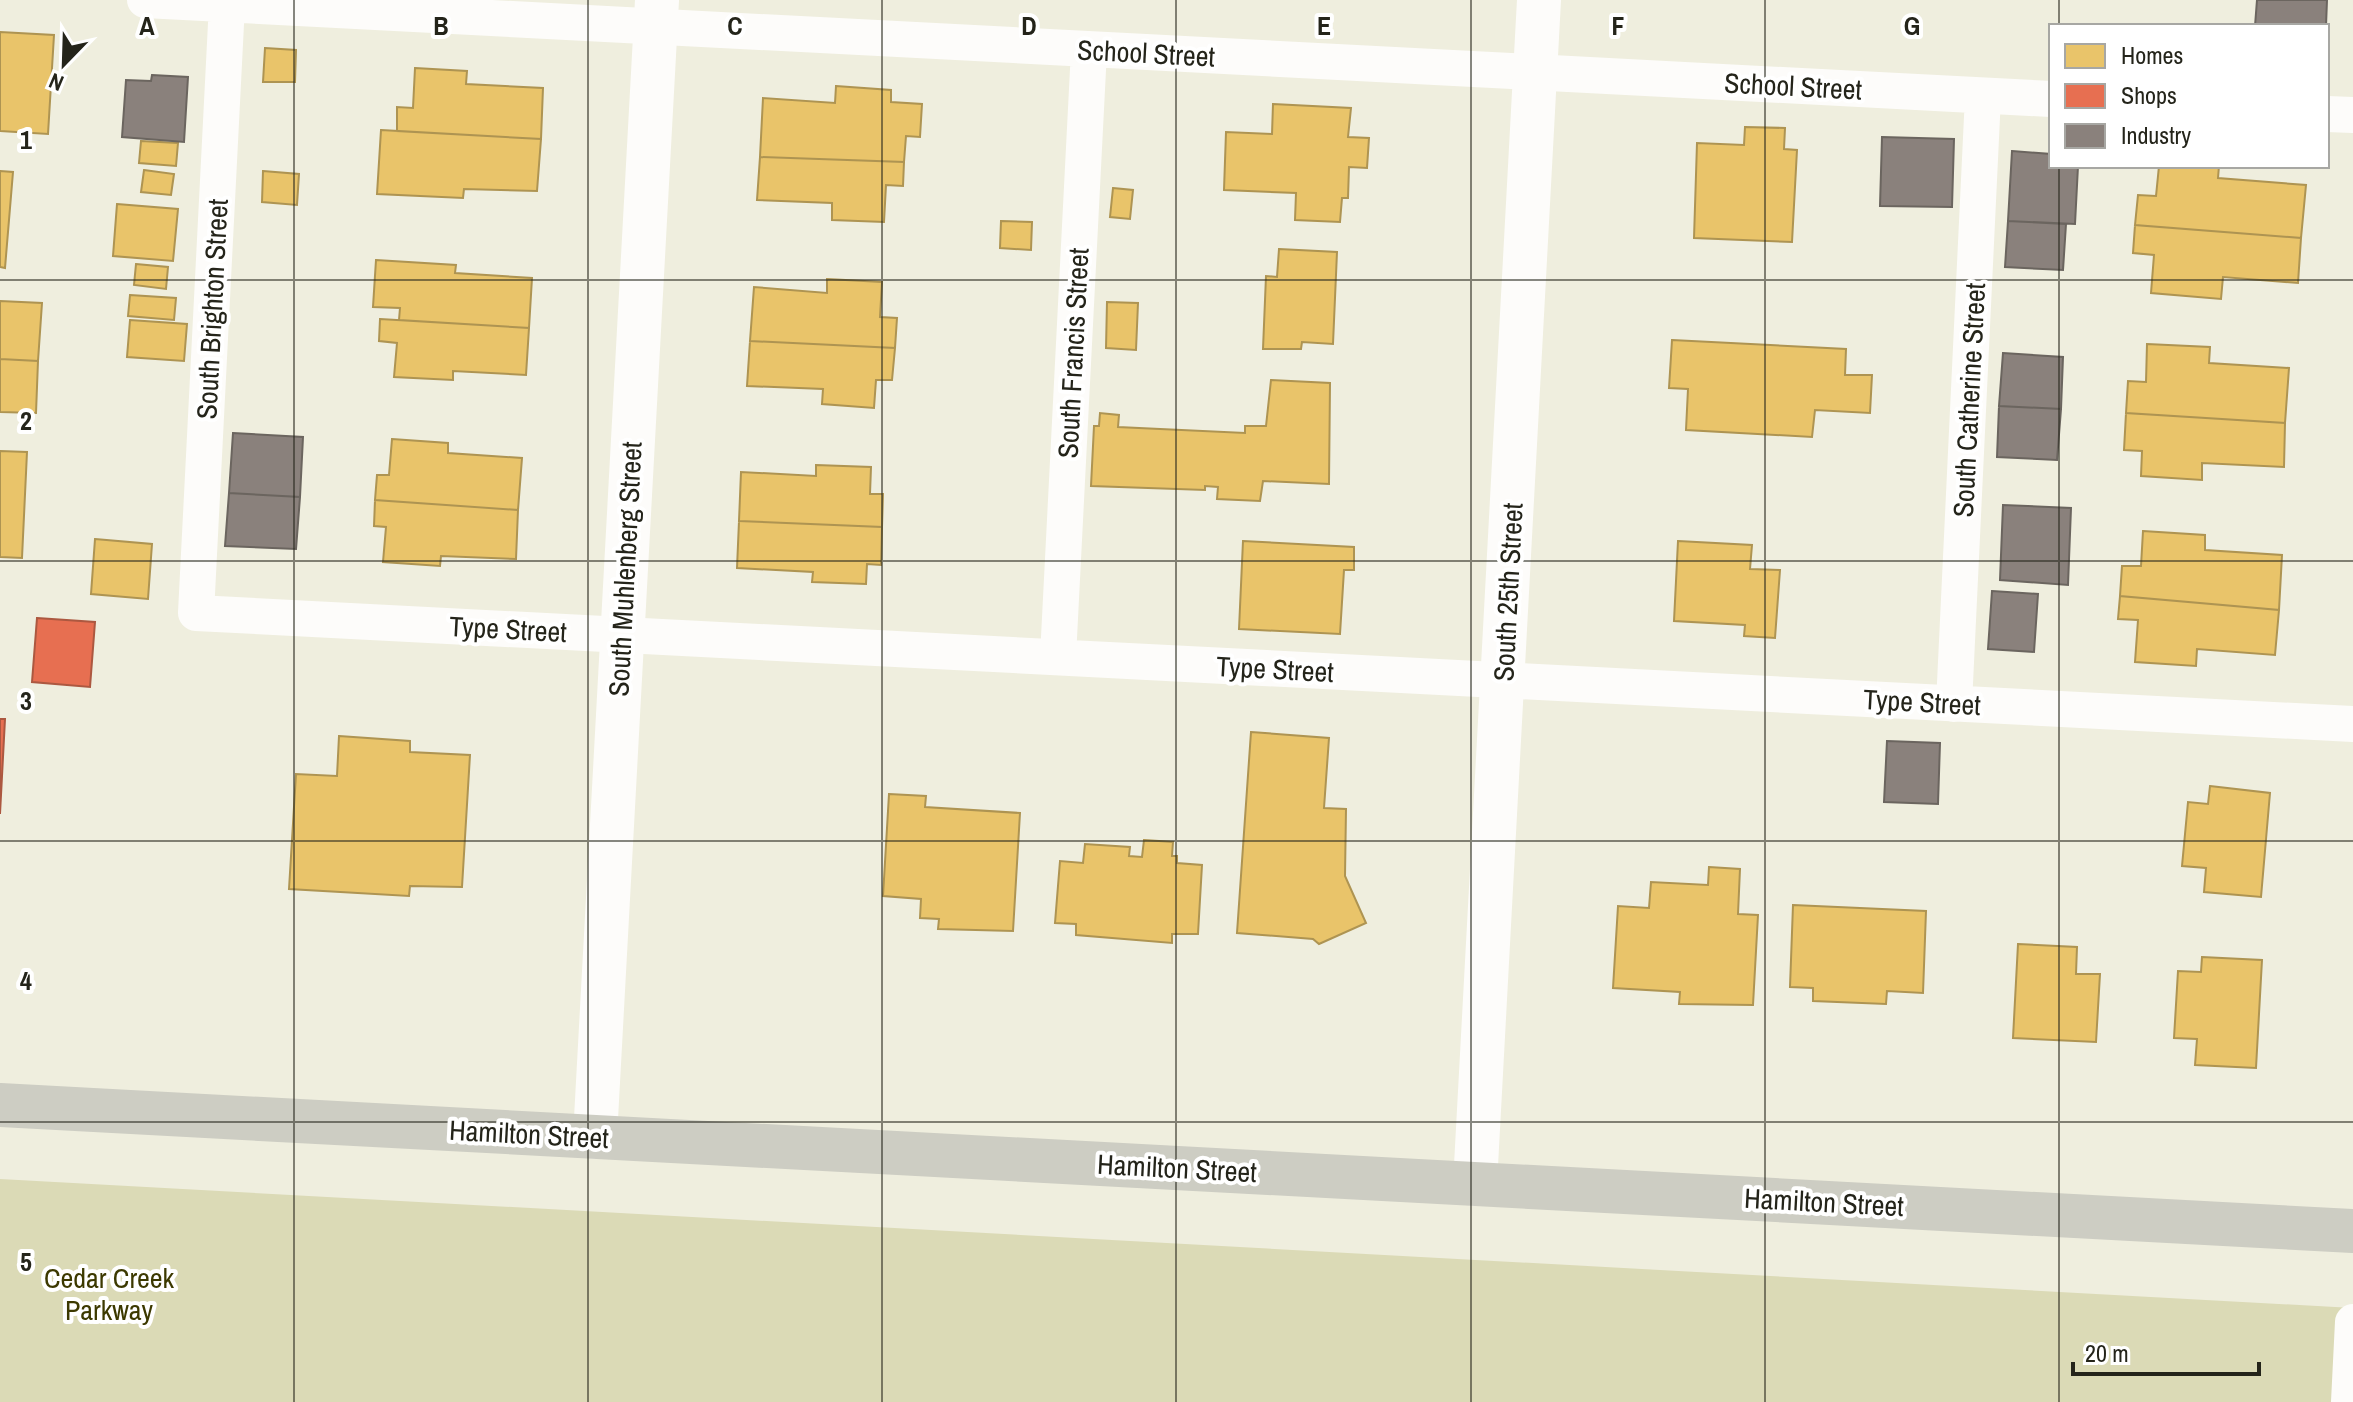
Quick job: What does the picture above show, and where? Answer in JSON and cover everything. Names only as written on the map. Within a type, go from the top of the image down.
[{"type":"main road","name":"Hamilton Street","points":[[0,1105],[2353,1231]]},
{"type":"street","name":"South 25th Street","points":[[1475,1184],[1539,0]]},
{"type":"street","name":"South Muhlenberg Street","points":[[595,1137],[656,13]]},
{"type":"lane","name":"School Street","points":[[145,0],[656,13],[1089,50],[2049,99]]},
{"type":"lane","name":"South Brighton Street","points":[[196,613],[227,4]]},
{"type":"lane","name":"South Francis Street","points":[[1058,657],[1089,50]]},
{"type":"lane","name":"South Catherine Street","points":[[1954,704],[1983,96]]},
{"type":"lane","points":[[2329,114],[2353,115]]},
{"type":"lane","name":"Type Street","points":[[196,613],[2353,724]]},
{"type":"lane","points":[[2349,1402],[2353,1322]]},
{"type":"green space","name":"Cedar Creek Parkway","points":[[0,1179],[2353,1308],[2353,1402],[0,1402]]},
{"type":"building: Homes","points":[[0,32],[54,35],[48,134],[0,131]]},
{"type":"building: Homes","points":[[265,48],[296,50],[295,82],[263,82]]},
{"type":"building: Homes","points":[[415,68],[467,71],[466,84],[543,88],[541,139],[397,131],[397,107],[413,108]]},
{"type":"building: Homes","points":[[836,86],[891,90],[891,102],[922,104],[920,137],[906,136],[904,162],[760,157],[763,98],[835,103]]},
{"type":"building: Homes","points":[[1273,104],[1351,108],[1348,137],[1369,138],[1367,168],[1349,167],[1348,198],[1342,198],[1340,222],[1295,220],[1296,193],[1224,190],[1226,132],[1272,134]]},
{"type":"building: Homes","points":[[1745,127],[1785,128],[1784,149],[1797,150],[1792,242],[1694,238],[1697,143],[1744,145]]},
{"type":"building: Homes","points":[[381,130],[541,139],[537,191],[464,189],[463,198],[377,194]]},
{"type":"building: Homes","points":[[141,141],[178,143],[176,166],[139,163]]},
{"type":"building: Homes","points":[[760,157],[904,162],[903,186],[886,185],[884,222],[832,220],[832,203],[757,200]]},
{"type":"building: Homes","points":[[2159,168],[2219,168],[2218,178],[2306,185],[2301,238],[2135,225],[2138,195],[2156,196]]},
{"type":"building: Homes","points":[[144,170],[174,174],[171,195],[141,192]]},
{"type":"building: Homes","points":[[0,171],[13,172],[5,268],[0,267]]},
{"type":"building: Homes","points":[[263,171],[299,174],[297,205],[262,202]]},
{"type":"building: Homes","points":[[1113,188],[1133,190],[1130,219],[1110,217]]},
{"type":"building: Homes","points":[[117,204],[178,209],[173,261],[113,256]]},
{"type":"building: Homes","points":[[1001,221],[1032,222],[1031,250],[1000,248]]},
{"type":"building: Homes","points":[[2135,225],[2301,238],[2298,283],[2223,277],[2221,299],[2151,293],[2154,255],[2133,253]]},
{"type":"building: Homes","points":[[1279,249],[1337,252],[1333,344],[1302,342],[1301,349],[1263,349],[1266,276],[1277,277]]},
{"type":"building: Homes","points":[[376,260],[456,265],[455,273],[532,278],[529,328],[399,320],[400,308],[373,307]]},
{"type":"building: Homes","points":[[136,264],[168,267],[166,289],[134,285]]},
{"type":"building: Homes","points":[[827,279],[882,282],[880,317],[897,318],[895,348],[750,341],[754,287],[827,293]]},
{"type":"building: Homes","points":[[130,295],[176,298],[174,320],[128,316]]},
{"type":"building: Homes","points":[[0,301],[42,303],[38,361],[0,359]]},
{"type":"building: Homes","points":[[1107,302],[1138,303],[1136,350],[1106,348]]},
{"type":"building: Homes","points":[[380,319],[529,328],[526,375],[453,371],[453,380],[394,377],[397,343],[379,341]]},
{"type":"building: Homes","points":[[130,320],[187,324],[184,361],[127,357]]},
{"type":"building: Homes","points":[[1672,340],[1846,349],[1845,375],[1872,375],[1870,413],[1815,410],[1812,437],[1686,430],[1688,389],[1669,388]]},
{"type":"building: Homes","points":[[750,341],[895,348],[892,380],[876,380],[874,408],[822,404],[823,389],[747,386]]},
{"type":"building: Homes","points":[[2147,344],[2210,347],[2209,363],[2289,368],[2285,423],[2126,413],[2128,381],[2146,382]]},
{"type":"building: Homes","points":[[0,359],[38,361],[36,413],[0,412]]},
{"type":"building: Homes","points":[[1271,380],[1330,383],[1329,484],[1263,481],[1260,501],[1217,499],[1218,487],[1205,486],[1205,490],[1091,486],[1094,426],[1099,426],[1100,413],[1119,415],[1118,427],[1245,433],[1245,426],[1266,426]]},
{"type":"building: Homes","points":[[2126,413],[2285,423],[2284,467],[2202,463],[2202,480],[2141,476],[2142,451],[2124,450]]},
{"type":"building: Homes","points":[[392,439],[448,443],[448,453],[522,458],[518,510],[375,500],[377,475],[389,475]]},
{"type":"building: Homes","points":[[0,451],[27,452],[22,558],[0,557]]},
{"type":"building: Homes","points":[[816,465],[871,467],[870,494],[883,494],[882,527],[739,521],[741,472],[816,476]]},
{"type":"building: Homes","points":[[375,500],[518,510],[516,559],[441,556],[440,566],[383,562],[386,527],[374,526]]},
{"type":"building: Homes","points":[[739,521],[882,527],[881,565],[867,564],[866,584],[812,582],[813,572],[737,568]]},
{"type":"building: Homes","points":[[2143,531],[2205,535],[2205,550],[2282,555],[2279,610],[2120,596],[2122,566],[2141,566]]},
{"type":"building: Homes","points":[[95,539],[152,544],[148,599],[91,594]]},
{"type":"building: Homes","points":[[1243,541],[1354,547],[1354,570],[1344,570],[1340,634],[1239,629]]},
{"type":"building: Homes","points":[[1678,541],[1752,545],[1750,569],[1780,570],[1775,638],[1744,636],[1745,625],[1674,621]]},
{"type":"building: Homes","points":[[2120,596],[2279,610],[2275,655],[2197,649],[2196,666],[2135,662],[2138,620],[2118,619]]},
{"type":"building: Homes","points":[[1251,732],[1329,738],[1324,808],[1346,809],[1345,876],[1366,923],[1319,944],[1313,939],[1237,933]]},
{"type":"building: Homes","points":[[339,736],[410,741],[410,752],[470,755],[462,887],[410,886],[409,896],[289,889],[296,774],[337,776]]},
{"type":"building: Homes","points":[[2210,786],[2270,793],[2261,897],[2204,892],[2206,868],[2182,866],[2188,802],[2208,804]]},
{"type":"building: Homes","points":[[889,794],[926,796],[925,807],[1020,813],[1013,931],[938,929],[939,919],[920,918],[921,899],[883,896]]},
{"type":"building: Homes","points":[[1144,840],[1173,842],[1172,856],[1177,856],[1177,863],[1202,865],[1198,934],[1172,934],[1172,943],[1076,935],[1076,924],[1055,923],[1060,861],[1083,863],[1085,844],[1130,847],[1129,856],[1142,857]]},
{"type":"building: Homes","points":[[1709,867],[1740,869],[1738,914],[1758,915],[1753,1005],[1679,1004],[1680,992],[1613,988],[1618,906],[1649,908],[1651,882],[1708,885]]},
{"type":"building: Homes","points":[[1793,905],[1926,911],[1923,993],[1887,991],[1886,1004],[1813,1001],[1813,988],[1790,987]]},
{"type":"building: Homes","points":[[2018,944],[2077,947],[2076,974],[2100,974],[2096,1042],[2013,1038]]},
{"type":"building: Homes","points":[[2202,957],[2262,960],[2256,1068],[2195,1065],[2197,1039],[2174,1038],[2178,971],[2201,972]]},
{"type":"building: Shops","points":[[37,618],[95,622],[90,687],[32,682]]},
{"type":"building: Shops","points":[[0,719],[5,719],[0,814]]},
{"type":"building: Industry","points":[[2257,0],[2327,0],[2326,24],[2255,24]]},
{"type":"building: Industry","points":[[152,75],[188,77],[184,142],[122,137],[126,80],[151,81]]},
{"type":"building: Industry","points":[[1882,137],[1954,139],[1952,207],[1880,206]]},
{"type":"building: Industry","points":[[2012,151],[2049,154],[2049,168],[2078,168],[2075,224],[2008,221]]},
{"type":"building: Industry","points":[[2008,221],[2066,224],[2063,270],[2005,267]]},
{"type":"building: Industry","points":[[2003,353],[2063,357],[2061,409],[1999,406]]},
{"type":"building: Industry","points":[[1999,406],[2061,409],[2057,460],[1997,457]]},
{"type":"building: Industry","points":[[233,433],[303,437],[300,497],[229,493]]},
{"type":"building: Industry","points":[[229,493],[300,497],[296,549],[225,546]]},
{"type":"building: Industry","points":[[2003,505],[2071,508],[2068,585],[2000,580]]},
{"type":"building: Industry","points":[[1992,591],[2038,594],[2034,652],[1988,649]]},
{"type":"building: Industry","points":[[1887,741],[1940,743],[1938,804],[1884,802]]}]
